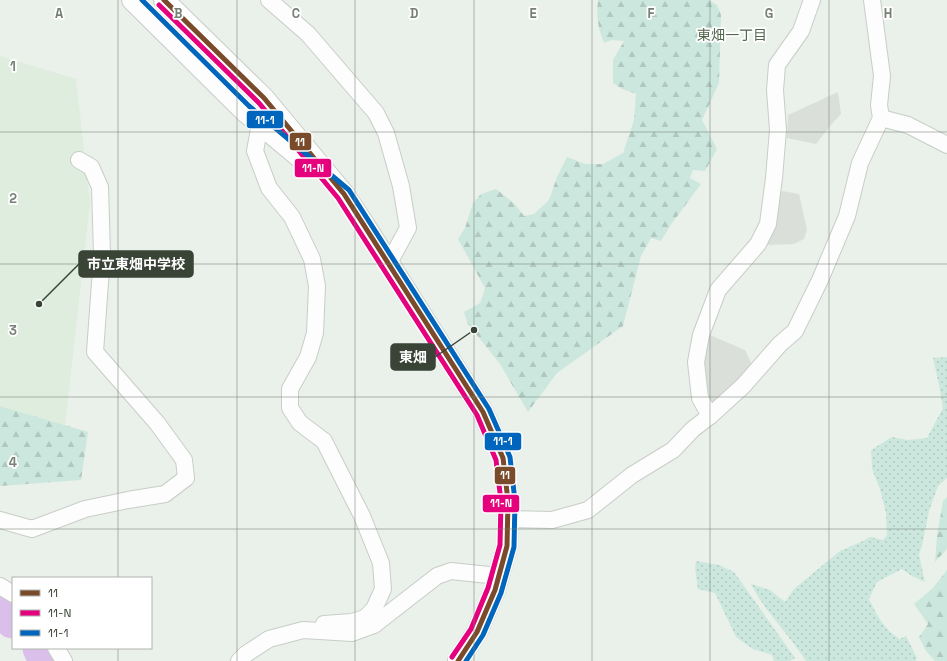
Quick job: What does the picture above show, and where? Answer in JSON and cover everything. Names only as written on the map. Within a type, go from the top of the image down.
[{"type":"street","points":[[132,0],[244,111],[344,194]]},
{"type":"street","points":[[164,0],[264,98],[344,194],[483,412],[503,458],[508,501],[507,546],[494,590],[477,632],[458,661]]},
{"type":"street","points":[[268,0],[308,34],[376,113],[386,133],[400,186],[408,228],[389,263]]},
{"type":"street","points":[[710,416],[700,398],[696,362],[700,334],[718,290],[758,244],[768,224],[778,130],[775,85],[777,66],[801,31],[812,0]]},
{"type":"street","points":[[507,518],[552,520],[588,510],[632,475],[673,450],[693,429],[710,416],[743,386],[780,344],[795,331],[820,280],[847,216],[860,163],[881,118],[879,106],[882,76],[872,0]]},
{"type":"street","points":[[881,118],[908,125],[947,145]]},
{"type":"street","points":[[260,124],[255,151],[269,188],[292,217],[312,259],[317,286],[315,333],[308,357],[290,389],[290,408],[300,423],[324,441],[362,516],[381,563],[383,589],[374,609],[365,618],[352,622],[324,624],[321,631]]},
{"type":"street","points":[[0,520],[32,528],[86,509],[165,494],[186,478],[184,460],[157,423],[95,352],[102,255],[100,187],[91,166],[79,160]]},
{"type":"street","points":[[239,661],[246,654],[269,638],[303,630],[352,633],[374,625],[437,576],[450,571],[498,576]]},
{"type":"street","points":[[0,586],[12,593]]},
{"type":"street","points":[[57,649],[64,661]]},
{"type":"shaded area","points":[[0,56],[76,79],[90,203],[65,425],[0,406]]},
{"type":"shaded area","points":[[838,92],[841,114],[816,144],[787,138],[788,115]]},
{"type":"shaded area","points":[[783,191],[799,194],[807,230],[804,239],[794,244],[766,245],[777,216],[778,194]]},
{"type":"shaded area","points":[[710,335],[745,350],[753,367],[712,406],[702,370]]},
{"type":"green space","points":[[598,0],[709,0],[717,5],[721,15],[719,83],[702,120],[717,149],[705,171],[693,170],[690,178],[701,184],[670,226],[661,241],[651,238],[641,256],[623,326],[557,373],[528,412],[500,364],[468,324],[464,312],[480,303],[485,288],[458,239],[465,228],[473,203],[481,194],[496,189],[515,204],[524,216],[534,214],[549,200],[557,177],[567,157],[585,164],[603,164],[623,153],[634,120],[636,94],[622,89],[613,83],[613,60],[624,41],[612,40],[604,43],[598,22]]},
{"type":"green space","points":[[947,357],[947,478],[938,486],[929,511],[919,555],[925,582],[902,569],[877,582],[869,599],[885,627],[900,639],[906,636],[917,658],[916,661],[806,661],[770,614],[751,584],[770,590],[785,602],[794,589],[840,551],[870,537],[883,540],[887,535],[886,513],[880,489],[872,469],[871,450],[892,437],[908,440],[927,438],[943,408],[933,358]]},
{"type":"green space","points":[[0,406],[88,432],[81,480],[0,486]]},
{"type":"green space","points":[[947,497],[947,549],[935,562],[937,536],[943,501]]},
{"type":"green space","points":[[696,561],[719,565],[734,572],[795,658],[790,661],[774,661],[772,655],[753,649],[736,637],[715,593],[698,589],[695,568]]},
{"type":"green space","points":[[947,570],[947,661],[935,661],[926,651],[919,637],[928,624],[914,604],[933,588]]},
{"type":"waterway","points":[[0,610],[12,619]]},
{"type":"waterway","points":[[41,649],[47,661]]},
{"type":"transit line","name":"11-1","points":[[142,0],[249,106],[349,190],[489,409],[510,457],[515,501],[514,547],[501,593],[483,635],[466,661]]},
{"type":"transit line","name":"11","points":[[164,0],[264,98],[344,194],[483,412],[503,458],[508,501],[507,546],[495,590],[477,632],[458,661]]},
{"type":"transit line","name":"11-N","points":[[159,5],[259,103],[338,198],[477,415],[496,460],[501,501],[500,545],[488,588],[471,629],[452,657]]},
{"type":"place","name":"市立東畑中学校","points":[[39,304]]},
{"type":"place","name":"東畑","points":[[474,330]]},
{"type":"district","name":"東畑一丁目","points":[[732,35]]}]
